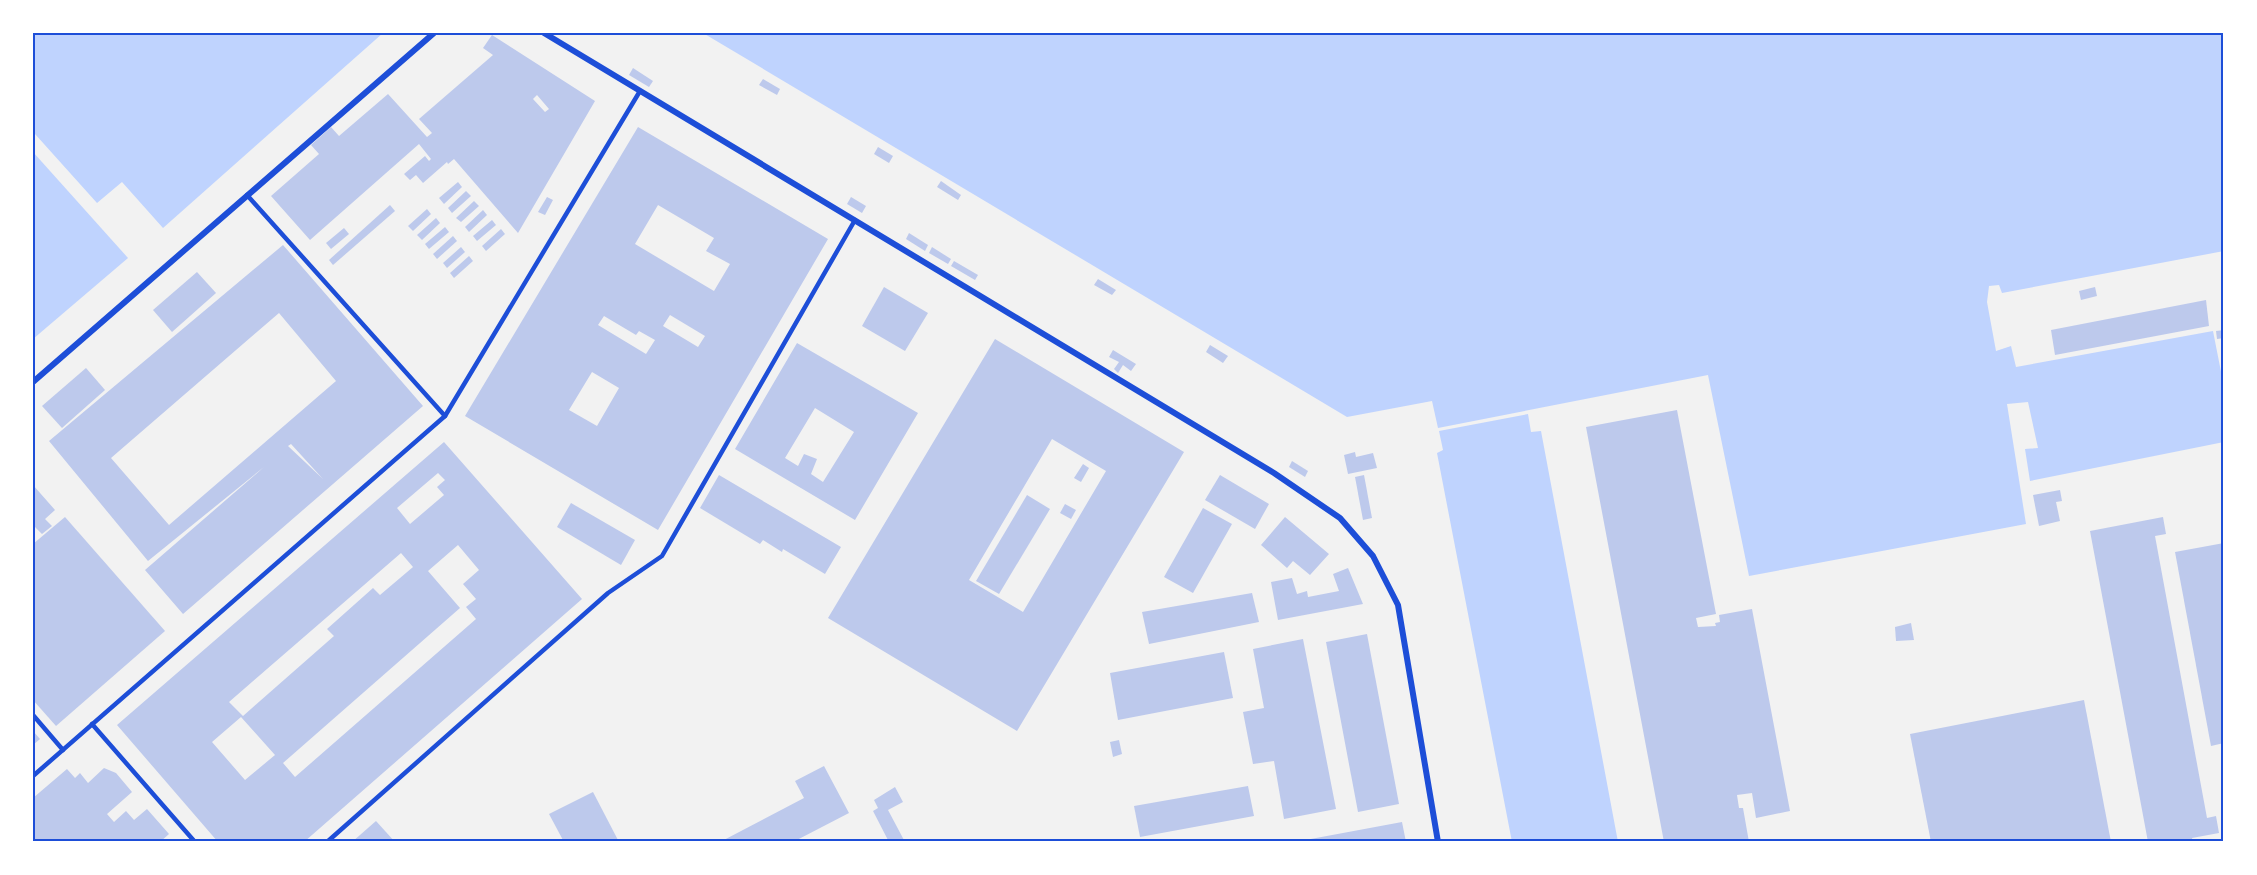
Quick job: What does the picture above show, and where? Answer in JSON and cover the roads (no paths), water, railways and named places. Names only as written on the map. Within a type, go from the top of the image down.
[{"type":"street","points":[[33,382],[434,33]]},
{"type":"street","points":[[544,33],[1274,473],[1340,518],[1373,555],[1398,605],[1438,842]]},
{"type":"lane","points":[[33,776],[445,416],[640,91]]},
{"type":"lane","points":[[247,195],[445,416]]},
{"type":"lane","points":[[327,842],[608,593],[662,556],[855,220]]},
{"type":"lane","points":[[33,715],[63,750]]},
{"type":"lane","points":[[92,724],[195,842]]},
{"type":"water","points":[[33,33],[383,33],[163,228],[122,182],[97,203],[35,134],[33,135]]},
{"type":"water","points":[[703,33],[2224,33],[2224,251],[2002,293],[1999,285],[1989,286],[1987,302],[1996,351],[2011,346],[2016,367],[2213,331],[2224,387],[2224,442],[2030,481],[2025,449],[2038,448],[2028,402],[2007,404],[2026,524],[1749,576],[1708,375],[1438,428],[1432,401],[1347,417]]},
{"type":"water","points":[[33,152],[128,258],[33,339]]},
{"type":"water","points":[[1528,414],[1531,432],[1541,431],[1618,842],[1512,842],[1437,453],[1443,450],[1439,431]]}]
